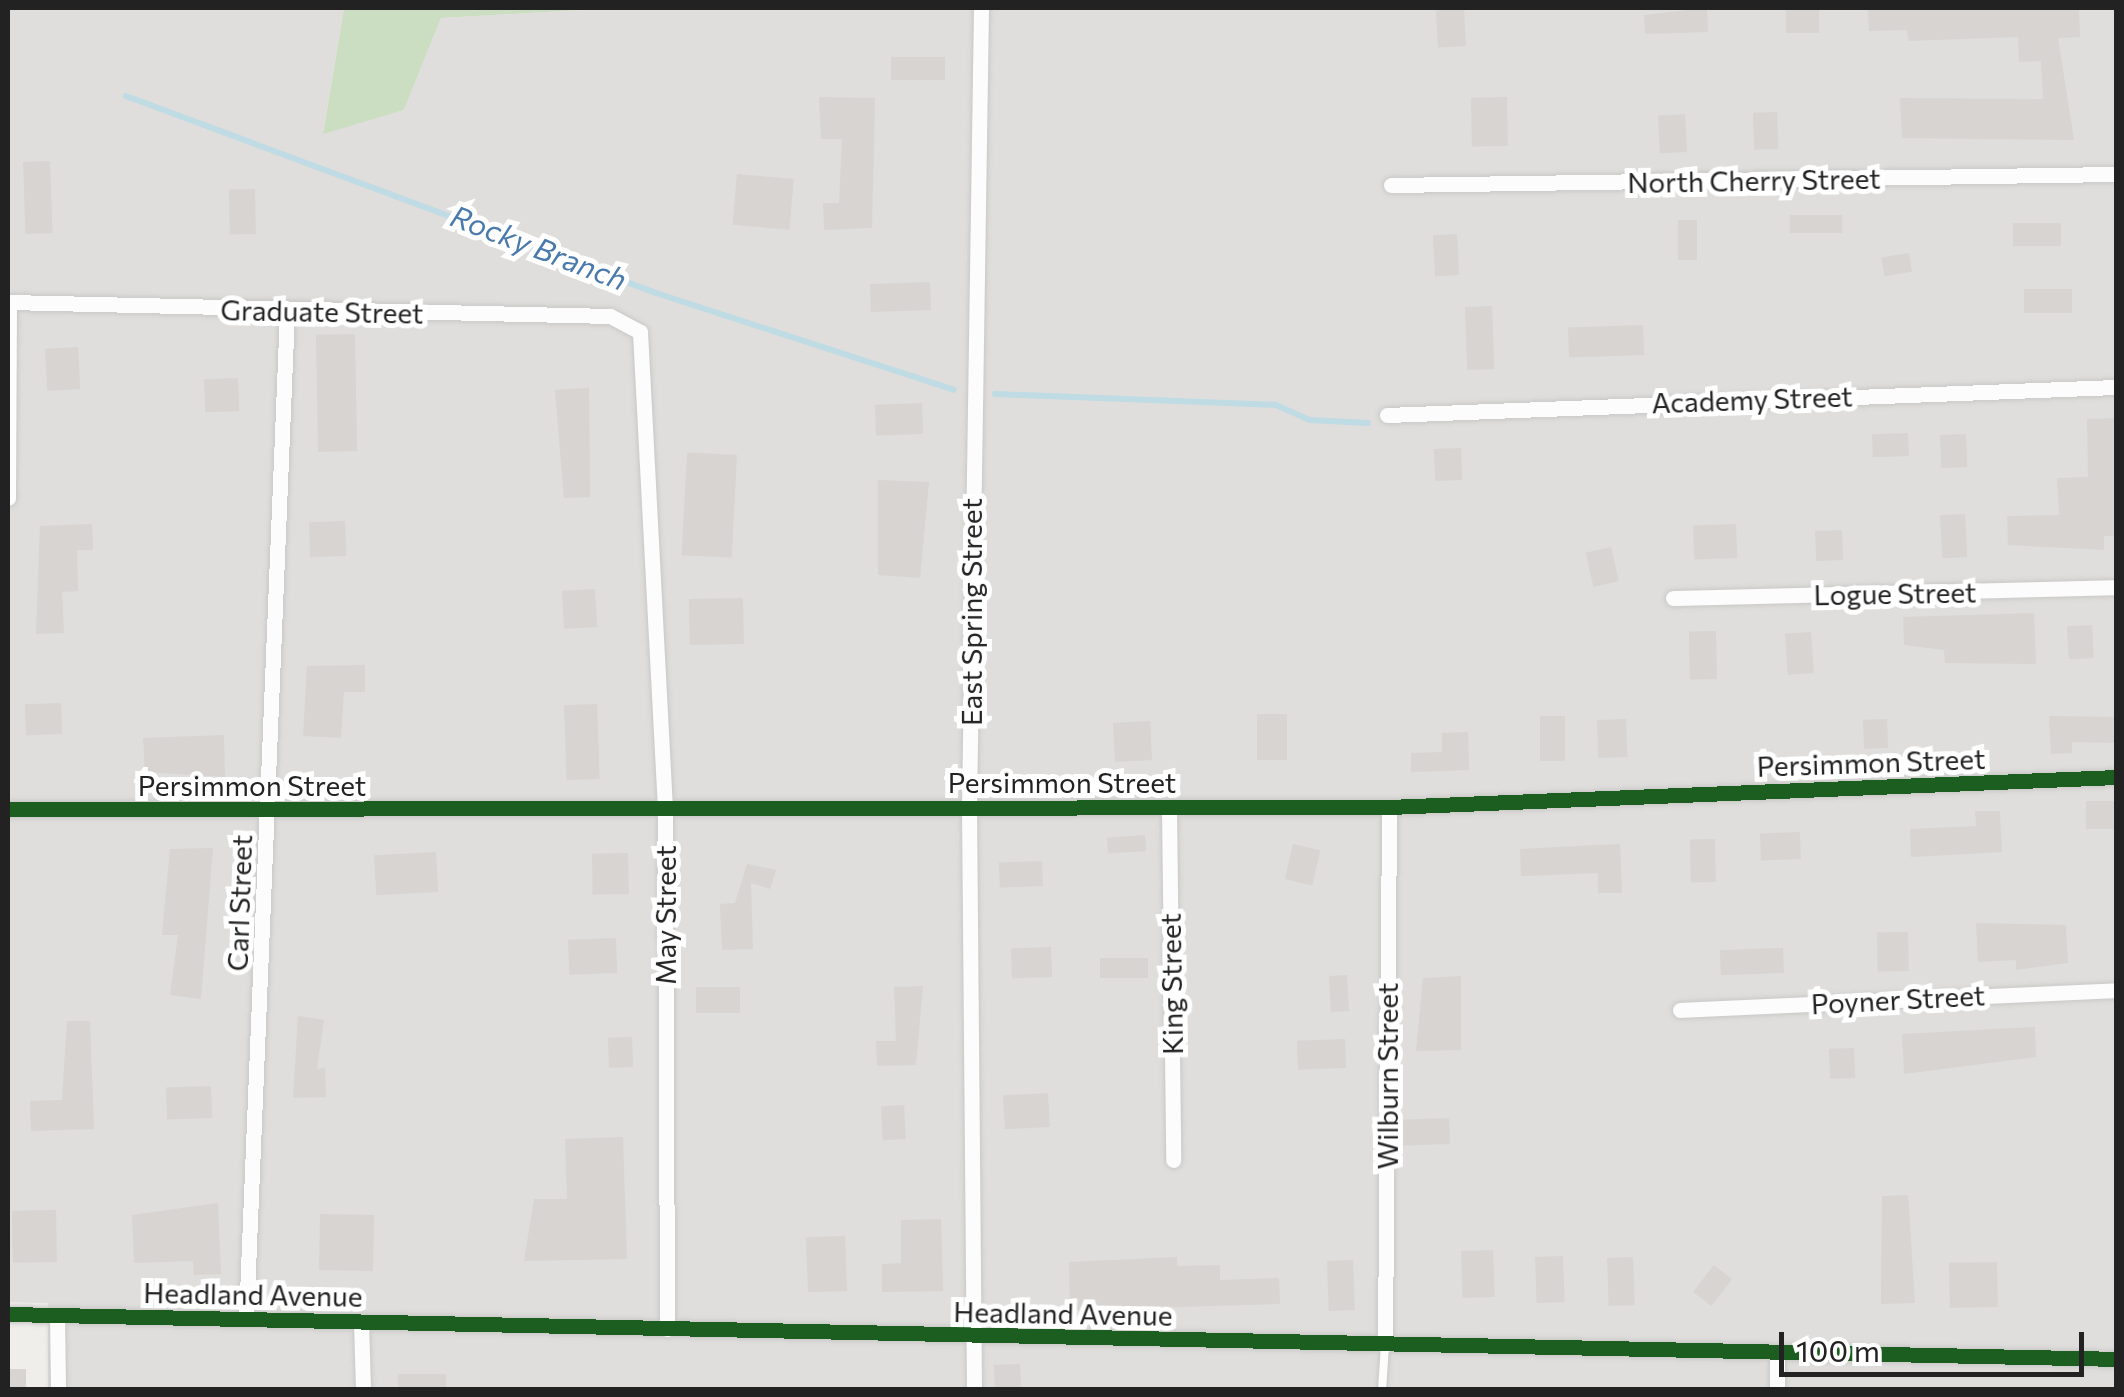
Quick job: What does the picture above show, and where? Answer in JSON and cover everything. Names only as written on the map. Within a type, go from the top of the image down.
[{"type":"street","name":"East Spring Street","points":[[974,1390],[969,808],[981,8]]},
{"type":"street","name":"North Cherry Street","points":[[1391,185],[2116,174]]},
{"type":"street","name":"Graduate Street","points":[[8,302],[610,316],[634,324]]},
{"type":"street","points":[[8,302],[8,498]]},
{"type":"street","name":"Carl Street","points":[[246,1319],[287,310]]},
{"type":"street","name":"May Street","points":[[634,324],[646,349],[664,810],[667,1329]]},
{"type":"street","name":"Academy Street","points":[[1387,415],[2116,387]]},
{"type":"street","name":"Logue Street","points":[[1673,598],[2116,587]]},
{"type":"street","name":"Persimmon Street","points":[[8,809],[1389,807],[2116,777]]},
{"type":"street","name":"Wilburn Street","points":[[1385,1345],[1389,807]]},
{"type":"street","name":"King Street","points":[[1169,808],[1173,1160]]},
{"type":"street","name":"Poyner Street","points":[[1680,1010],[2116,990]]},
{"type":"street","name":"Headland Avenue","points":[[8,1314],[2116,1359]]},
{"type":"street","points":[[57,1315],[58,1390]]},
{"type":"street","points":[[361,1322],[363,1390]]},
{"type":"street","points":[[1777,1353],[1777,1390]]},
{"type":"lane","points":[[1382,1390],[1385,1345]]},
{"type":"shaded area","points":[[8,8],[344,8],[323,133],[404,110],[441,18],[615,8],[2116,8],[2116,1389],[48,1390],[48,1303],[8,1302]]},
{"type":"green space","points":[[344,8],[615,8],[441,18],[404,110],[323,134]]},
{"type":"building","points":[[1707,8],[1708,32],[1645,34],[1644,15]]},
{"type":"building","points":[[1786,8],[1819,8],[1819,33],[1786,33]]},
{"type":"building","points":[[1868,8],[2079,8],[2080,37],[2058,38],[2074,140],[1902,138],[1900,98],[2043,99],[2041,61],[2019,62],[2018,37],[1908,41],[1907,30],[1869,31]]},
{"type":"building","points":[[1464,9],[1466,46],[1438,47],[1436,10]]},
{"type":"building","points":[[891,57],[945,57],[945,80],[891,80]]},
{"type":"building","points":[[819,97],[875,98],[872,228],[824,230],[823,203],[839,203],[842,139],[821,139]]},
{"type":"building","points":[[1507,97],[1508,146],[1472,147],[1471,98]]},
{"type":"building","points":[[1777,112],[1778,149],[1754,150],[1753,113]]},
{"type":"building","points":[[1685,114],[1687,152],[1660,153],[1658,115]]},
{"type":"building","points":[[50,161],[53,233],[26,234],[23,162]]},
{"type":"building","points":[[737,174],[794,179],[789,230],[733,225]]},
{"type":"building","points":[[229,189],[255,189],[256,234],[230,234]]},
{"type":"building","points":[[1790,215],[1842,215],[1842,233],[1790,233]]},
{"type":"building","points":[[1678,220],[1697,220],[1697,260],[1678,260]]},
{"type":"building","points":[[2013,223],[2061,223],[2061,246],[2013,246]]},
{"type":"building","points":[[1457,234],[1459,275],[1435,276],[1433,235]]},
{"type":"building","points":[[1909,253],[1912,272],[1884,276],[1881,257]]},
{"type":"building","points":[[930,282],[931,310],[871,312],[870,284]]},
{"type":"building","points":[[2024,289],[2072,289],[2072,313],[2024,313]]},
{"type":"building","points":[[1492,306],[1494,369],[1467,370],[1465,307]]},
{"type":"building","points":[[1643,325],[1644,355],[1569,358],[1568,328]]},
{"type":"building","points":[[355,334],[357,451],[318,452],[316,335]]},
{"type":"building","points":[[78,347],[80,389],[47,391],[45,349]]},
{"type":"building","points":[[238,378],[239,411],[205,412],[204,379]]},
{"type":"building","points":[[589,388],[590,497],[564,498],[555,390]]},
{"type":"building","points":[[922,403],[923,434],[876,436],[875,405]]},
{"type":"building","points":[[2116,418],[2116,536],[2104,536],[2104,550],[2008,545],[2007,516],[2059,515],[2057,478],[2088,477],[2087,419]]},
{"type":"building","points":[[1908,433],[1909,456],[1873,457],[1872,434]]},
{"type":"building","points":[[1966,434],[1967,467],[1941,468],[1940,435]]},
{"type":"building","points":[[1461,448],[1462,480],[1435,481],[1434,449]]},
{"type":"building","points":[[687,452],[737,455],[732,558],[682,555]]},
{"type":"building","points":[[878,480],[929,482],[920,578],[878,575]]},
{"type":"building","points":[[1965,514],[1967,557],[1942,558],[1940,515]]},
{"type":"building","points":[[345,521],[346,556],[310,557],[309,522]]},
{"type":"building","points":[[92,524],[93,550],[77,550],[78,591],[62,592],[64,633],[36,634],[40,526]]},
{"type":"building","points":[[1736,524],[1737,558],[1694,559],[1693,526]]},
{"type":"building","points":[[1842,530],[1843,560],[1816,561],[1815,531]]},
{"type":"building","points":[[1611,547],[1619,581],[1594,587],[1586,553]]},
{"type":"building","points":[[595,589],[597,627],[564,629],[562,591]]},
{"type":"building","points":[[743,598],[744,644],[690,645],[689,599]]},
{"type":"building","points":[[2034,613],[2036,664],[1945,663],[1944,650],[1904,645],[1903,617]]},
{"type":"building","points":[[2092,625],[2094,658],[2069,659],[2067,626]]},
{"type":"building","points":[[1689,631],[1716,631],[1717,679],[1690,679]]},
{"type":"building","points":[[1811,632],[1814,673],[1788,675],[1785,634]]},
{"type":"building","points":[[365,665],[365,692],[344,692],[341,738],[303,736],[307,666]]},
{"type":"building","points":[[61,703],[62,734],[26,735],[25,704]]},
{"type":"building","points":[[597,704],[600,779],[567,780],[564,705]]},
{"type":"building","points":[[1257,714],[1287,714],[1287,760],[1257,760]]},
{"type":"building","points":[[1540,716],[1565,716],[1565,761],[1540,761]]},
{"type":"building","points":[[2049,716],[2116,717],[2115,743],[2072,742],[2072,753],[2051,754]]},
{"type":"building","points":[[1626,719],[1627,757],[1598,758],[1597,720]]},
{"type":"building","points":[[1887,719],[1888,748],[1864,749],[1863,720]]},
{"type":"building","points":[[1150,721],[1152,760],[1115,762],[1113,723]]},
{"type":"building","points":[[1468,732],[1469,770],[1411,772],[1411,753],[1442,752],[1442,733]]},
{"type":"building","points":[[224,735],[225,777],[145,772],[143,738]]},
{"type":"building","points":[[2086,801],[2116,801],[2116,829],[2086,829]]},
{"type":"building","points":[[1975,811],[2000,811],[2002,852],[1911,857],[1910,829],[1976,826]]},
{"type":"building","points":[[1800,832],[1801,859],[1761,860],[1760,833]]},
{"type":"building","points":[[1145,835],[1146,851],[1108,854],[1107,838]]},
{"type":"building","points":[[1690,839],[1715,839],[1716,882],[1691,882]]},
{"type":"building","points":[[1293,844],[1320,850],[1312,885],[1285,879]]},
{"type":"building","points":[[1620,844],[1622,893],[1598,893],[1598,873],[1521,876],[1520,849]]},
{"type":"building","points":[[213,848],[201,999],[170,995],[178,935],[162,935],[170,849]]},
{"type":"building","points":[[436,852],[438,892],[376,895],[374,855]]},
{"type":"building","points":[[628,853],[629,894],[593,895],[592,854]]},
{"type":"building","points":[[1042,861],[1043,886],[1000,887],[999,863]]},
{"type":"building","points":[[747,864],[776,870],[770,889],[751,883],[753,949],[722,950],[720,904],[735,903]]},
{"type":"building","points":[[1976,923],[2066,925],[2068,963],[2016,970],[2016,960],[1978,962]]},
{"type":"building","points":[[1908,932],[1909,971],[1878,972],[1877,933]]},
{"type":"building","points":[[616,938],[617,973],[569,975],[568,940]]},
{"type":"building","points":[[1051,947],[1052,977],[1012,978],[1011,948]]},
{"type":"building","points":[[1783,948],[1784,973],[1721,975],[1720,950]]},
{"type":"building","points":[[1100,958],[1148,958],[1148,978],[1100,978]]},
{"type":"building","points":[[1347,975],[1349,1011],[1331,1012],[1329,976]]},
{"type":"building","points":[[1461,976],[1461,1050],[1416,1051],[1423,978]]},
{"type":"building","points":[[923,986],[916,1065],[877,1066],[876,1041],[896,1041],[894,987]]},
{"type":"building","points":[[696,987],[740,987],[740,1013],[696,1013]]},
{"type":"building","points":[[298,1016],[324,1020],[317,1069],[325,1068],[326,1097],[293,1098]]},
{"type":"building","points":[[67,1021],[90,1021],[94,1129],[31,1131],[30,1101],[62,1100]]},
{"type":"building","points":[[2035,1027],[2036,1057],[1904,1074],[1902,1034]]},
{"type":"building","points":[[632,1037],[633,1067],[609,1068],[608,1038]]},
{"type":"building","points":[[1345,1039],[1346,1068],[1298,1070],[1297,1041]]},
{"type":"building","points":[[1854,1048],[1855,1078],[1830,1079],[1829,1049]]},
{"type":"building","points":[[211,1086],[212,1118],[167,1120],[166,1088]]},
{"type":"building","points":[[1048,1093],[1050,1127],[1005,1129],[1003,1095]]},
{"type":"building","points":[[904,1105],[906,1139],[883,1140],[881,1106]]},
{"type":"building","points":[[1449,1118],[1450,1144],[1403,1146],[1402,1120]]},
{"type":"building","points":[[623,1137],[627,1259],[524,1261],[534,1199],[567,1199],[565,1139]]},
{"type":"building","points":[[1908,1195],[1915,1303],[1881,1304],[1882,1196]]},
{"type":"building","points":[[218,1203],[221,1274],[194,1275],[193,1261],[134,1263],[132,1215]]},
{"type":"building","points":[[56,1210],[57,1262],[13,1263],[12,1211]]},
{"type":"building","points":[[320,1214],[374,1215],[373,1271],[319,1270]]},
{"type":"building","points":[[941,1219],[943,1291],[882,1292],[882,1264],[901,1263],[901,1220]]},
{"type":"building","points":[[845,1236],[847,1291],[808,1292],[806,1237]]},
{"type":"building","points":[[1493,1250],[1495,1297],[1463,1298],[1461,1251]]},
{"type":"building","points":[[1563,1256],[1565,1302],[1537,1303],[1535,1257]]},
{"type":"building","points":[[1177,1257],[1177,1266],[1220,1265],[1220,1280],[1279,1278],[1280,1304],[1070,1310],[1069,1262]]},
{"type":"building","points":[[1633,1257],[1635,1305],[1609,1306],[1607,1258]]},
{"type":"building","points":[[1353,1260],[1355,1310],[1329,1311],[1327,1261]]},
{"type":"building","points":[[1997,1262],[1998,1307],[1950,1308],[1949,1263]]},
{"type":"building","points":[[1714,1265],[1732,1279],[1711,1306],[1693,1292]]},
{"type":"building","points":[[1020,1364],[1021,1390],[995,1390],[994,1365]]},
{"type":"building","points":[[8,1369],[26,1369],[26,1390],[8,1390]]},
{"type":"building","points":[[398,1374],[446,1374],[446,1390],[398,1390]]},
{"type":"waterway","name":"Rocky Branch","points":[[126,96],[656,293],[954,390]]},
{"type":"waterway","name":"Rocky Branch","points":[[995,394],[1276,405],[1310,420],[1368,423]]},
{"type":"cycle path","points":[[8,809],[1389,807],[2116,777]]},
{"type":"cycle path","points":[[8,1314],[2116,1359]]}]
